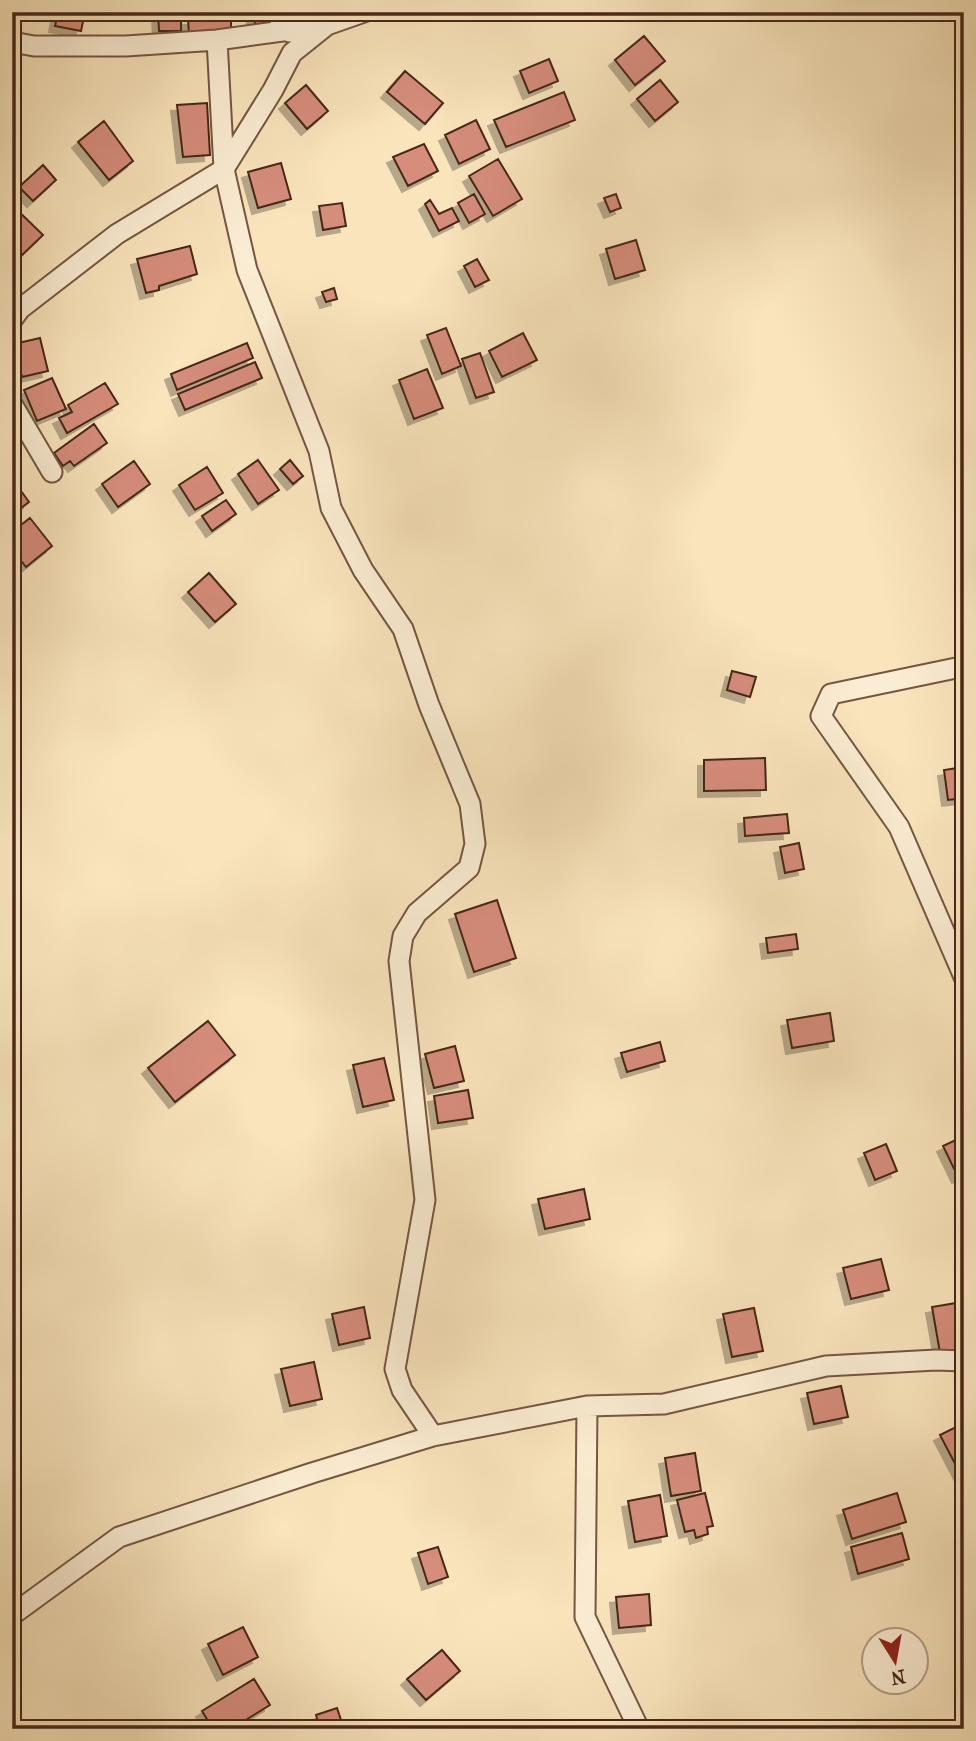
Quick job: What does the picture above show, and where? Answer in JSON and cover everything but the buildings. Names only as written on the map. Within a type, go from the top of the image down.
[{"type":"street","points":[[275,12],[289,32]]},
{"type":"street","points":[[12,42],[34,46],[126,46],[217,40],[327,26],[364,12]]},
{"type":"street","points":[[12,320],[20,309],[117,234],[224,169],[273,90],[292,53],[327,26]]},
{"type":"street","points":[[217,40],[224,169],[247,270],[319,452],[331,508],[363,570],[403,629],[429,705],[470,804],[475,844],[469,868],[417,913],[403,936],[399,961],[425,1200],[395,1369],[402,1390],[433,1436]]},
{"type":"street","points":[[12,404],[52,472]]},
{"type":"street","points":[[964,664],[961,667],[831,694],[821,716],[899,827],[964,977]]},
{"type":"street","points":[[12,1615],[120,1537],[433,1436],[587,1406],[664,1404],[826,1366],[964,1361]]},
{"type":"street","points":[[587,1406],[585,1617],[639,1729]]}]
